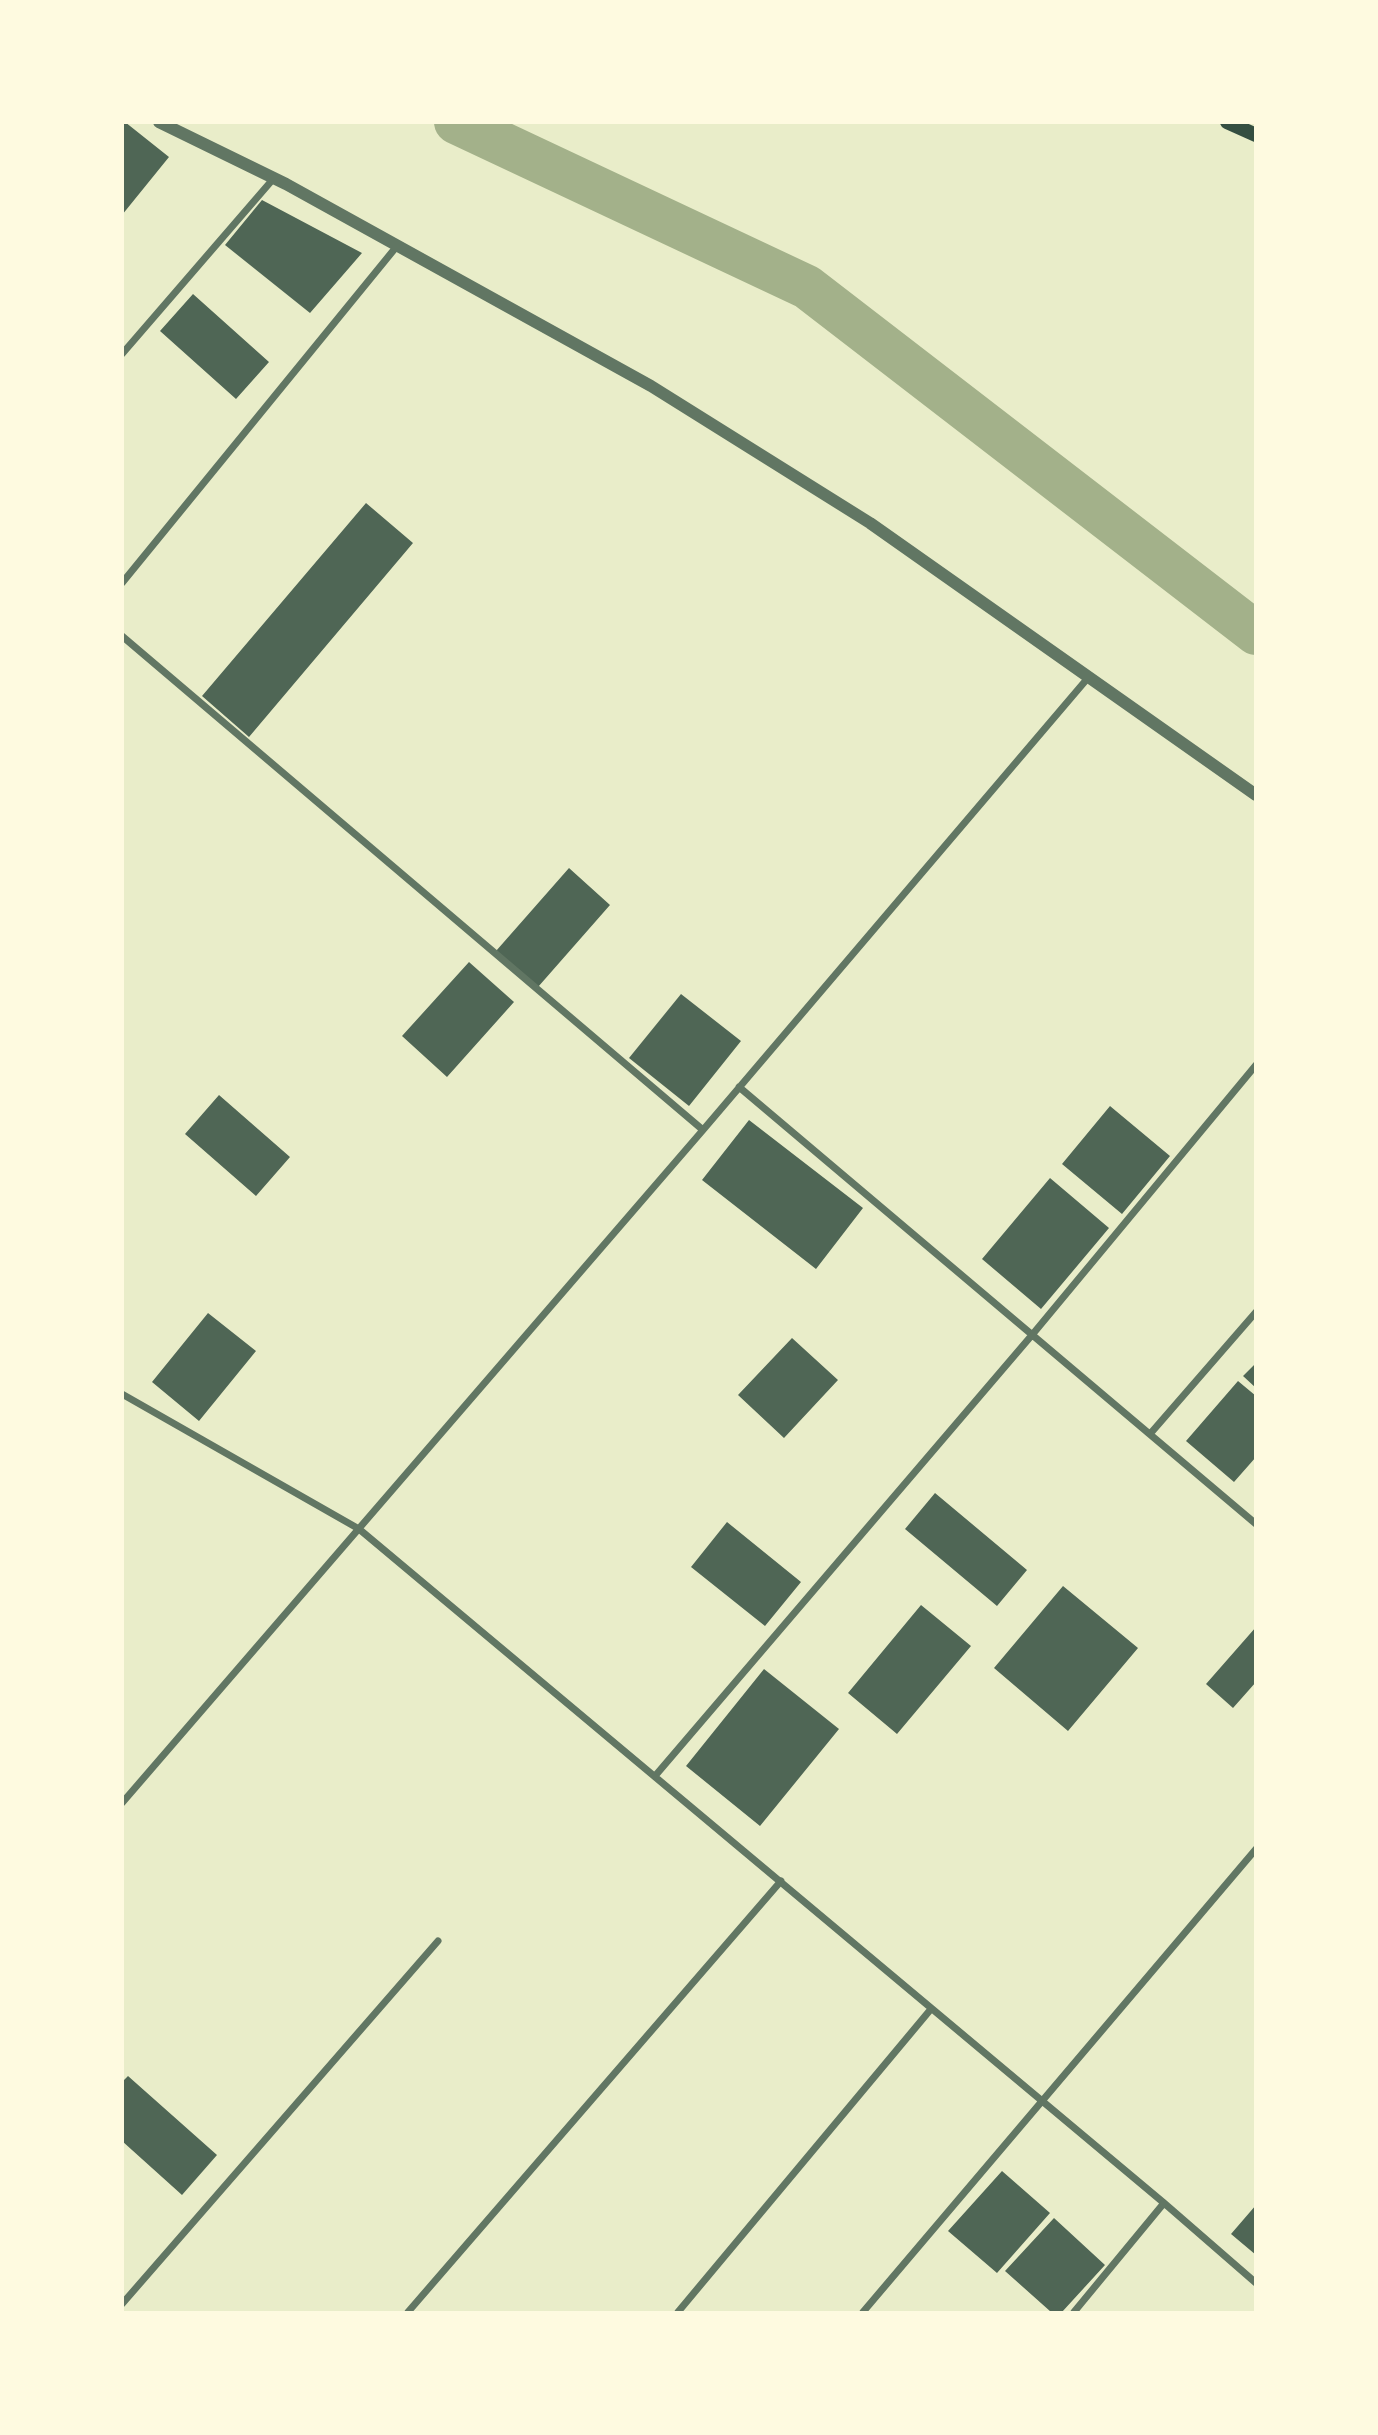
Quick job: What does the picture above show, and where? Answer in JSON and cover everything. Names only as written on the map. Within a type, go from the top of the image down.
[{"type":"main road","points":[[1227,122],[1255,135]]},
{"type":"street","points":[[159,122],[274,178],[651,386],[870,523],[1087,679],[1255,795]]},
{"type":"street","points":[[122,354],[274,178]]},
{"type":"street","points":[[122,583],[397,246]]},
{"type":"street","points":[[122,636],[703,1130]]},
{"type":"street","points":[[122,1802],[703,1130],[1087,679]]},
{"type":"street","points":[[655,1776],[1032,1335],[1255,1065]]},
{"type":"street","points":[[739,1087],[1255,1524]]},
{"type":"street","points":[[1150,1434],[1255,1312]]},
{"type":"street","points":[[122,1394],[359,1529],[1164,2203],[1255,2283]]},
{"type":"street","points":[[863,2312],[1255,1849]]},
{"type":"street","points":[[408,2312],[781,1881]]},
{"type":"street","points":[[122,2304],[438,1941]]},
{"type":"street","points":[[678,2312],[931,2009]]},
{"type":"street","points":[[1074,2312],[1164,2203]]},
{"type":"building","points":[[122,122],[169,157],[122,215]]},
{"type":"building","points":[[262,200],[362,253],[310,313],[225,245]]},
{"type":"building","points":[[193,294],[269,362],[236,399],[160,331]]},
{"type":"building","points":[[366,503],[413,543],[249,737],[202,696]]},
{"type":"building","points":[[569,868],[610,905],[538,987],[496,951]]},
{"type":"building","points":[[469,962],[514,1002],[447,1077],[402,1036]]},
{"type":"building","points":[[681,994],[741,1041],[689,1106],[629,1058]]},
{"type":"building","points":[[219,1095],[290,1157],[256,1196],[185,1134]]},
{"type":"building","points":[[1110,1106],[1170,1156],[1122,1214],[1062,1164]]},
{"type":"building","points":[[749,1120],[863,1208],[816,1269],[702,1180]]},
{"type":"building","points":[[1050,1178],[1109,1228],[1041,1309],[982,1259]]},
{"type":"building","points":[[208,1313],[256,1351],[199,1421],[152,1382]]},
{"type":"building","points":[[792,1338],[838,1380],[784,1438],[738,1395]]},
{"type":"building","points":[[1256,1363],[1256,1388],[1243,1376]]},
{"type":"building","points":[[1238,1381],[1256,1396],[1256,1457],[1234,1482],[1186,1441]]},
{"type":"building","points":[[935,1493],[1027,1570],[997,1606],[905,1529]]},
{"type":"building","points":[[727,1522],[801,1582],[765,1626],[691,1567]]},
{"type":"building","points":[[1063,1586],[1138,1648],[1068,1731],[994,1668]]},
{"type":"building","points":[[921,1605],[971,1646],[897,1734],[848,1693]]},
{"type":"building","points":[[1256,1627],[1256,1682],[1233,1708],[1206,1684]]},
{"type":"building","points":[[764,1669],[839,1729],[760,1826],[686,1766]]},
{"type":"building","points":[[128,2076],[217,2155],[182,2195],[122,2141],[122,2082]]},
{"type":"building","points":[[1002,2171],[1050,2213],[997,2273],[948,2231]]},
{"type":"building","points":[[1256,2205],[1256,2255],[1231,2234]]},
{"type":"building","points":[[1054,2218],[1105,2265],[1062,2312],[1051,2312],[1005,2271]]},
{"type":"waterway","points":[[456,122],[807,287],[1256,633]]}]
